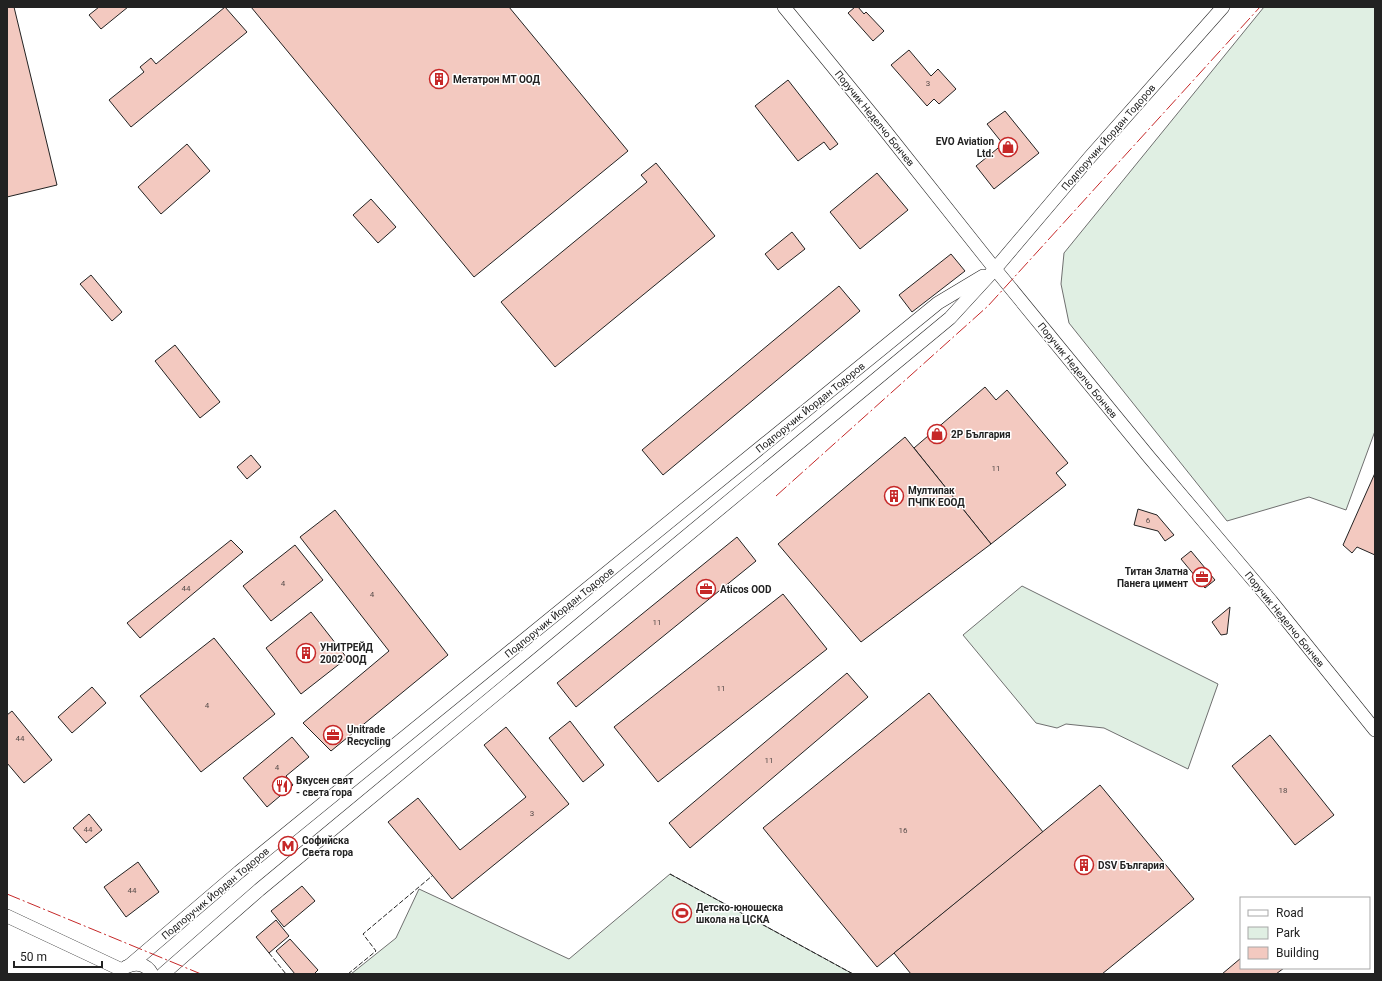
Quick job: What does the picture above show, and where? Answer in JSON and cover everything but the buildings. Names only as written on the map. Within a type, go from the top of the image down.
[{"type":"street","name":"Поручик Неделчо Бончев","points":[[784,7],[884,128],[995,269],[1154,463],[1271,601],[1375,730]]},
{"type":"street","name":"Подпоручик Йордан Тодоров","points":[[163,974],[259,890],[950,318],[995,269],[1090,157],[1222,7]]},
{"type":"street","name":"Подпоручик Йордан Тодоров","points":[[124,969],[257,858],[938,302],[995,269]]},
{"type":"street","points":[[7,916],[124,969],[141,965],[146,967],[152,974]]},
{"type":"green space","points":[[1264,7],[1375,7],[1375,431],[1346,510],[1309,497],[1227,521],[1069,323],[1061,284],[1064,253]]},
{"type":"green space","points":[[1022,586],[1218,684],[1188,769],[1104,728],[1066,724],[1057,728],[1036,723],[963,635]]},
{"type":"green space","name":"Детско-юношеска школа на ЦСКА","points":[[670,874],[853,974],[351,974],[396,938],[419,889],[569,959]]},
{"type":"fence","points":[[670,874],[853,974]]},
{"type":"fence","points":[[348,974],[376,951],[363,934],[432,876]]},
{"type":"fence","points":[[269,953],[286,974]]},
{"type":"power","points":[[776,496],[988,306],[1260,7]]},
{"type":"power","points":[[7,894],[201,974]]},
{"type":"place","name":"Метатрон МТ ООД","points":[[439,79]]},
{"type":"place","name":"EVO Aviation Ltd.","points":[[1008,147]]},
{"type":"place","name":"2Р България","points":[[937,434]]},
{"type":"place","name":"Мултипак ПЧПК ЕООД","points":[[894,496]]},
{"type":"place","name":"Титан Златна Панега цимент","points":[[1202,577]]},
{"type":"place","name":"Aticos OOD","points":[[706,589]]},
{"type":"place","name":"УНИТРЕЙД 2002 ООД","points":[[306,653]]},
{"type":"place","name":"Unitrade Recycling","points":[[333,735]]},
{"type":"place","name":"Вкусен свят - света гора","points":[[282,786]]},
{"type":"place","name":"Софийска Света гора","points":[[288,846]]},
{"type":"place","name":"DSV България","points":[[1084,865]]},
{"type":"place","name":"Детско-юношеска школа на ЦСКА","points":[[682,913]]}]
